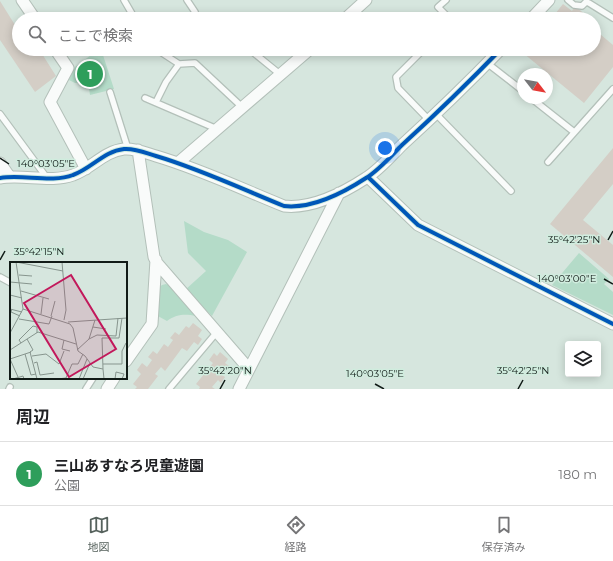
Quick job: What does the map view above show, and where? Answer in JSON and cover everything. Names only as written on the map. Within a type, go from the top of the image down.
[{"type":"street","points":[[22,0],[30,12]]},
{"type":"street","points":[[353,12],[366,0]]},
{"type":"street","points":[[538,12],[549,0]]},
{"type":"street","points":[[60,56],[68,68],[50,102],[86,169]]},
{"type":"street","points":[[178,162],[302,56]]},
{"type":"street","points":[[0,164],[4,177],[48,178],[72,176],[86,169],[112,152],[124,149],[133,150],[178,162],[284,206],[295,208],[320,201],[339,193],[368,177],[433,117],[494,56]]},
{"type":"street","points":[[127,360],[152,324],[156,260],[133,150]]},
{"type":"street","points":[[368,177],[418,225],[613,324]]},
{"type":"street","points":[[239,389],[339,193]]},
{"type":"street","points":[[156,260],[249,369]]},
{"type":"street","points":[[107,389],[113,379]]},
{"type":"lane","points":[[124,0],[131,12]]},
{"type":"lane","points":[[188,0],[195,12]]},
{"type":"lane","points":[[443,12],[438,7],[446,0]]},
{"type":"lane","points":[[568,0],[574,5],[582,6],[586,2],[589,2],[613,18]]},
{"type":"lane","points":[[167,56],[179,64],[195,63],[242,107]]},
{"type":"lane","points":[[258,56],[281,75]]},
{"type":"lane","points":[[417,56],[396,77],[398,88],[433,117],[511,192]]},
{"type":"lane","points":[[487,63],[517,86]]},
{"type":"lane","points":[[156,102],[166,82],[179,64]]},
{"type":"lane","points":[[548,162],[613,89]]},
{"type":"lane","points":[[110,92],[133,150]]},
{"type":"lane","points":[[145,98],[217,129]]},
{"type":"lane","points":[[539,104],[574,132]]},
{"type":"lane","points":[[0,114],[48,178]]},
{"type":"lane","points":[[0,278],[10,283]]},
{"type":"lane","points":[[169,389],[217,332]]},
{"type":"lane","points":[[86,389],[92,379]]},
{"type":"green space","points":[[90,56],[103,56],[114,89],[90,95],[88,82],[75,83],[69,80],[75,67]]},
{"type":"green space","points":[[184,221],[204,232],[228,240],[247,252],[212,316],[185,290],[206,271],[188,253]]},
{"type":"green space","points":[[579,253],[609,279],[604,284],[613,292],[613,315],[552,285]]},
{"type":"green space","points":[[166,284],[170,286],[196,316],[181,315],[167,321],[156,315],[158,288]]},
{"type":"building","points":[[0,1],[12,20],[12,56],[43,56],[56,76],[35,92],[0,40]]},
{"type":"building","points":[[563,4],[572,11],[575,6],[582,12],[557,12]]},
{"type":"building","points":[[601,35],[613,45],[613,67],[584,103],[553,78],[553,68],[541,68],[527,56],[601,56]]},
{"type":"building","points":[[613,148],[613,184],[583,220],[613,245],[613,277],[550,224]]},
{"type":"building","points":[[193,323],[202,330],[198,336],[202,339],[198,345],[194,342],[187,351],[182,348],[165,371],[161,367],[155,374],[158,376],[148,389],[135,389],[137,387],[133,384],[141,374],[137,370],[142,363],[147,367],[152,360],[148,357],[153,351],[157,354],[164,344],[168,347],[173,340],[170,338],[175,332],[179,335],[186,326],[189,328]]},
{"type":"building","points":[[220,352],[228,359],[225,363],[229,366],[222,375],[225,377],[221,383],[218,380],[212,387],[215,389],[199,389],[200,387],[196,384],[213,363],[209,360],[214,353],[217,356]]},
{"type":"cycle path","points":[[0,178],[65,177],[86,169],[117,150],[132,149],[189,167],[284,206],[305,205],[337,194],[376,171],[494,56]]},
{"type":"cycle path","points":[[368,177],[418,225],[613,324]]},
{"type":"place","name":"三山あすなろ児童遊園","points":[[90,74]]}]
